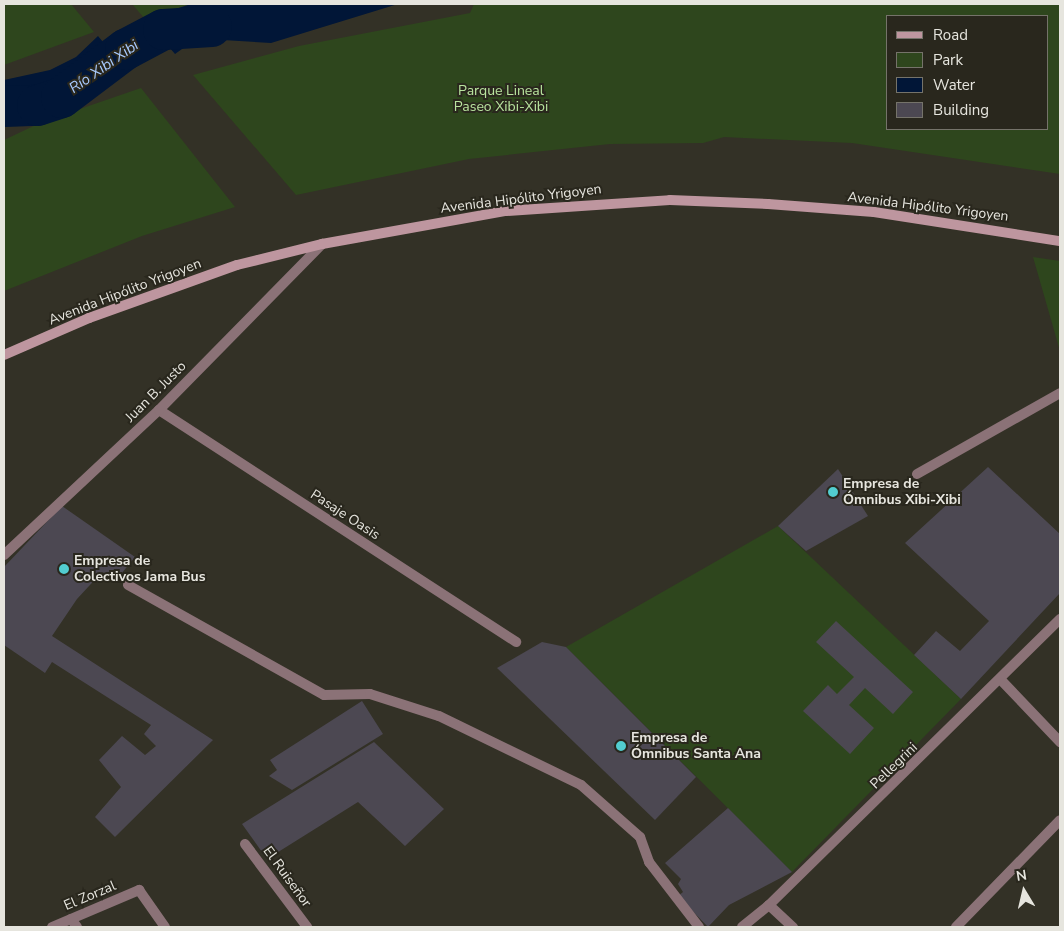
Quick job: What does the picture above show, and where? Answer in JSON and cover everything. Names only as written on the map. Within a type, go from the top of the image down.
[{"type":"main road","name":"Avenida Hipólito Yrigoyen","points":[[4,355],[171,287],[322,244],[506,211],[670,200],[874,212],[1060,241]]},
{"type":"street","name":"Juan B. Justo","points":[[4,555],[158,410],[322,244]]},
{"type":"street","points":[[918,474],[1060,393]]},
{"type":"street","name":"Pasaje Oasis","points":[[158,410],[516,642]]},
{"type":"street","points":[[128,585],[324,695],[370,694],[439,716],[581,785],[640,837],[650,862],[699,927]]},
{"type":"street","name":"Pellegrini","points":[[742,927],[770,905],[1001,680],[1060,619]]},
{"type":"street","points":[[1001,680],[1060,742]]},
{"type":"street","points":[[956,927],[1060,820]]},
{"type":"street","name":"El Ruiseñor","points":[[245,844],[306,927]]},
{"type":"street","name":"El Zorzal","points":[[52,927],[74,923],[139,890],[165,927]]},
{"type":"street","points":[[770,905],[793,927]]},
{"type":"green space","points":[[4,4],[71,4],[94,32],[4,65]]},
{"type":"green space","points":[[132,4],[191,4],[145,19]]},
{"type":"green space","name":"Parque Lineal Paseo Xibi-Xibi","points":[[474,4],[1060,4],[1060,174],[852,143],[724,137],[703,143],[610,144],[469,159],[296,195],[193,75],[299,46],[470,13]]},
{"type":"green space","points":[[141,88],[235,207],[142,236],[4,291],[4,140],[42,122]]},
{"type":"green space","points":[[1033,257],[1060,261],[1060,351]]},
{"type":"green space","points":[[778,526],[961,699],[792,872],[566,647]]},
{"type":"water","points":[[191,4],[398,4],[271,43],[206,39],[189,44],[175,54],[145,19]]},
{"type":"water","points":[[98,36],[126,70],[61,111],[4,123],[4,80],[50,70],[76,57]]},
{"type":"building","points":[[988,467],[1060,534],[1060,593],[961,699],[914,655],[936,631],[960,651],[989,621],[905,543]]},
{"type":"building","name":"Empresa de Ómnibus Xibi-Xibi","points":[[838,469],[868,516],[806,551],[778,526]]},
{"type":"building","points":[[62,506],[135,557],[117,579],[102,572],[77,599],[52,636],[213,740],[115,837],[95,817],[121,787],[99,760],[122,736],[145,755],[156,746],[144,734],[151,725],[52,662],[45,673],[4,645],[4,567]]},
{"type":"building","points":[[836,621],[913,692],[893,714],[865,688],[849,705],[874,728],[850,754],[803,711],[828,685],[837,694],[854,677],[816,642]]},
{"type":"building","name":"Empresa de Ómnibus Santa Ana","points":[[542,642],[566,647],[696,777],[655,820],[497,668]]},
{"type":"building","points":[[362,701],[383,734],[292,790],[269,776],[277,770],[270,760]]},
{"type":"building","points":[[374,742],[444,809],[405,846],[358,802],[267,859],[242,824]]},
{"type":"building","points":[[728,808],[792,872],[729,905],[708,927],[678,896],[683,892],[678,884],[681,879],[665,863]]},
{"type":"waterway","name":"Río Xibi Xibi","points":[[4,106],[37,105],[61,97],[125,49],[163,29],[211,26]]},
{"type":"place","name":"Empresa de Ómnibus Xibi-Xibi","points":[[833,492]]},
{"type":"place","name":"Empresa de Colectivos Jama Bus","points":[[64,569]]},
{"type":"place","name":"Empresa de Ómnibus Santa Ana","points":[[621,746]]}]
